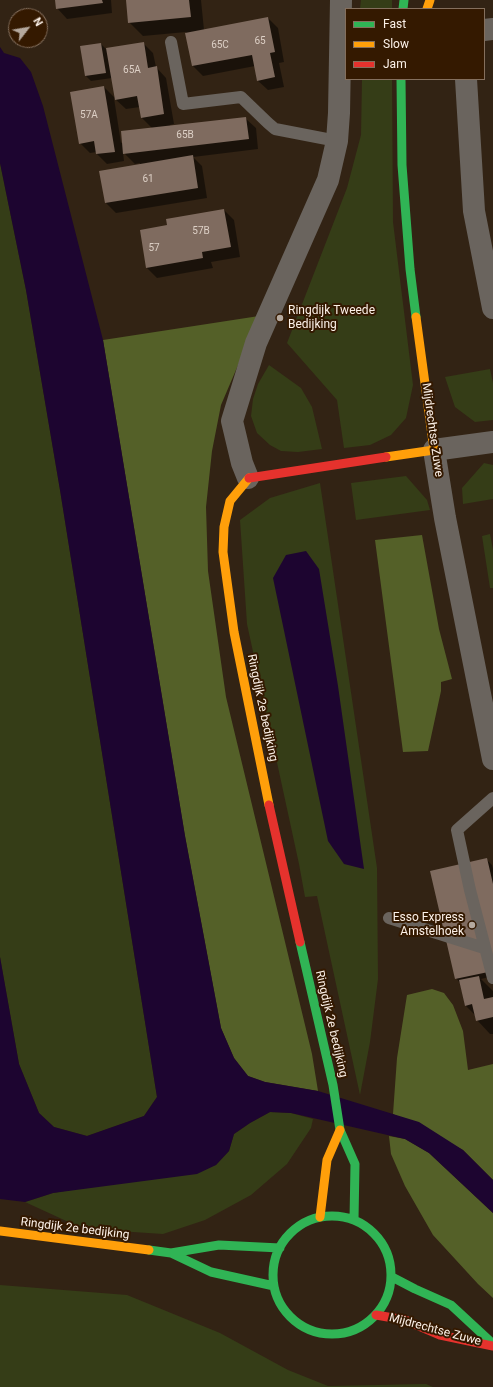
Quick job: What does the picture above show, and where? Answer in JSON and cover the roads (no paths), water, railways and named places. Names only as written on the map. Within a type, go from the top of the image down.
[{"type":"street","points":[[341,0],[339,113],[337,141],[328,180],[256,343],[232,421],[242,463],[248,478],[493,442]]},
{"type":"street","name":"Mijdrechtse Zuwe","points":[[401,80],[402,165],[410,270],[434,450],[445,518],[493,760]]},
{"type":"street","name":"Mijdrechtse Zuwe","points":[[402,96],[407,80]]},
{"type":"street","points":[[466,80],[474,211],[493,308]]},
{"type":"street","name":"Ringdijk 2e bedijking","points":[[248,478],[230,501],[224,527],[223,552],[234,632],[280,853],[333,1085],[340,1130],[355,1164],[354,1220]]},
{"type":"street","points":[[320,1217],[327,1160],[340,1130]]},
{"type":"street","points":[[338,1216],[354,1220],[370,1229],[382,1242],[389,1259],[392,1277],[388,1297],[376,1315],[359,1329],[338,1334],[316,1332],[296,1322],[282,1306],[274,1286],[274,1264],[280,1248],[290,1234],[304,1223],[320,1217],[338,1216]]},
{"type":"street","name":"Ringdijk 2e bedijking","points":[[0,1231],[171,1253],[219,1244],[280,1248]]},
{"type":"street","name":"Ringdijk 2e bedijking","points":[[171,1253],[211,1272],[274,1286]]},
{"type":"street","name":"Mijdrechtse Zuwe","points":[[392,1277],[452,1305],[493,1345]]},
{"type":"street","name":"Mijdrechtse Zuwe","points":[[376,1315],[405,1320],[440,1334],[493,1345]]},
{"type":"lane","points":[[171,42],[183,104],[241,97],[275,129],[337,141]]},
{"type":"lane","points":[[493,798],[457,830],[484,948],[493,978]]},
{"type":"lane","points":[[389,918],[484,948]]},
{"type":"place","name":"Ringdijk Tweede Bedijking","points":[[280,318]]},
{"type":"place","name":"Esso Express Amstelhoek","points":[[472,925]]}]
